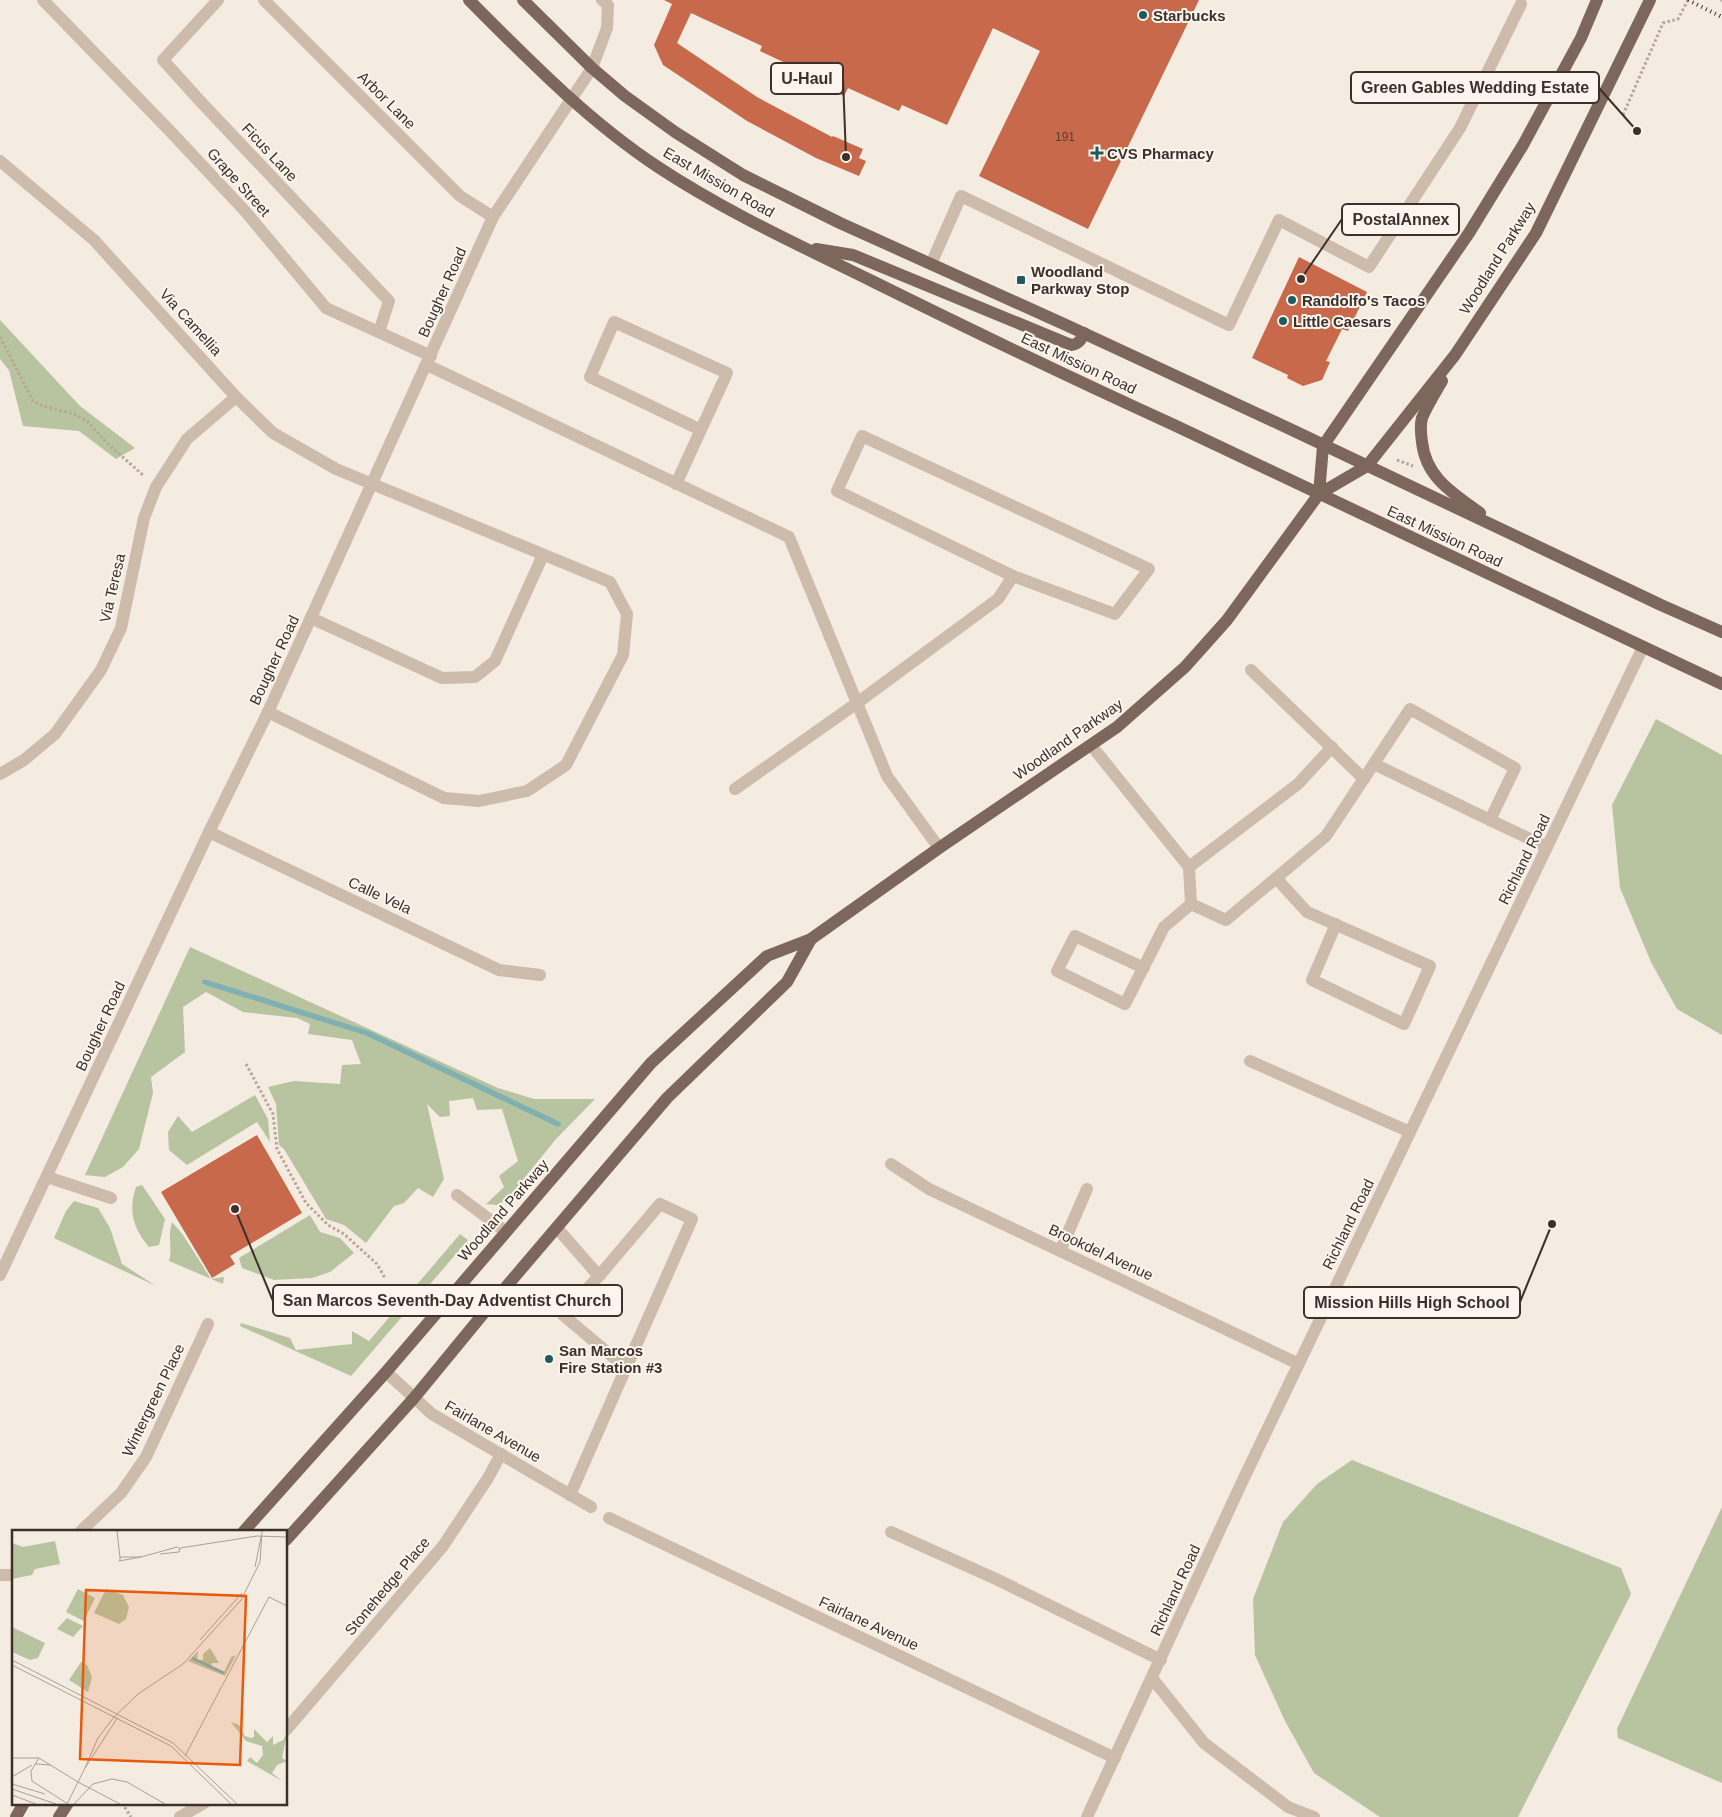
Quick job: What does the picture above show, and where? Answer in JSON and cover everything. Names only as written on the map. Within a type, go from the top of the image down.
[{"type":"main road","name":"East Mission Road","points":[[469,0],[538,70],[603,126],[656,165],[729,210],[1031,360],[1722,684]]},
{"type":"main road","name":"East Mission Road","points":[[523,0],[592,68],[625,96],[675,132],[743,176],[808,208],[1084,333],[1722,632]]},
{"type":"main road","points":[[1319,494],[1323,446],[1469,233],[1523,145],[1581,38],[1597,0]]},
{"type":"main road","name":"Woodland Parkway","points":[[245,1530],[386,1372],[650,1063],[766,956],[810,939],[939,848],[1118,727],[1185,667],[1227,620],[1319,494],[1367,466],[1455,355],[1536,233],[1650,0]]},
{"type":"main road","points":[[801,246],[853,255],[1071,345],[1080,342],[1084,333]]},
{"type":"main road","points":[[1455,355],[1422,419],[1423,455],[1432,472],[1446,488],[1504,531]]},
{"type":"main road","name":"Woodland Parkway","points":[[288,1538],[414,1398],[667,1098],[787,982],[810,939]]},
{"type":"main road","points":[[16,1817],[23,1804]]},
{"type":"main road","points":[[59,1817],[67,1804]]},
{"type":"street","name":"Grape Street","points":[[43,0],[245,211],[326,308],[379,332],[429,360],[676,484],[789,537],[887,776],[939,848]]},
{"type":"street","name":"Ficus Lane","points":[[218,0],[163,60],[388,301],[379,332]]},
{"type":"street","name":"Arbor Lane","points":[[264,0],[460,196],[493,217]]},
{"type":"street","name":"Bougher Road","points":[[0,1275],[268,712],[493,217],[592,68],[607,28],[608,6],[602,0]]},
{"type":"street","points":[[931,264],[961,196],[1229,325],[1279,220],[1369,267],[1460,128],[1521,4]]},
{"type":"street","name":"Via Camellia","points":[[0,161],[94,240],[236,397],[274,433],[336,469],[610,582],[627,614],[623,655],[566,765],[527,791],[479,800],[444,798],[268,712]]},
{"type":"street","points":[[676,484],[728,373],[614,322],[590,378],[701,430]]},
{"type":"street","name":"Via Teresa","points":[[0,774],[24,760],[55,734],[101,670],[121,628],[144,518],[156,487],[188,439],[236,397]]},
{"type":"street","points":[[862,436],[1149,569],[1115,614],[1013,576],[837,491],[862,436]]},
{"type":"street","points":[[311,618],[442,678],[476,677],[495,661],[543,555]]},
{"type":"street","points":[[735,789],[998,600],[1013,576]]},
{"type":"street","name":"Richland Road","points":[[1087,1817],[1116,1758],[1242,1482],[1643,647]]},
{"type":"street","points":[[1252,670],[1364,779]]},
{"type":"street","points":[[1190,904],[1226,920],[1326,836],[1410,709],[1515,768],[1490,820]]},
{"type":"street","points":[[1091,745],[1189,867],[1190,904]]},
{"type":"street","points":[[1189,867],[1298,784],[1332,746]]},
{"type":"street","points":[[1374,764],[1548,847]]},
{"type":"street","name":"Calle Vela","points":[[210,832],[499,970],[540,975]]},
{"type":"street","points":[[1276,878],[1307,912],[1336,924],[1430,966],[1404,1024],[1312,980],[1336,924]]},
{"type":"street","points":[[1144,968],[1075,936],[1057,971],[1125,1004],[1144,968],[1164,927],[1190,904]]},
{"type":"street","points":[[1250,1061],[1410,1132]]},
{"type":"street","name":"Brookdel Avenue","points":[[891,1164],[929,1189],[1299,1364]]},
{"type":"street","points":[[47,1176],[111,1198]]},
{"type":"street","points":[[1060,1251],[1087,1189]]},
{"type":"street","points":[[457,1195],[506,1232]]},
{"type":"street","points":[[570,1495],[692,1219],[660,1204],[599,1276],[563,1314],[626,1368]]},
{"type":"street","points":[[557,1228],[599,1276]]},
{"type":"street","name":"Wintergreen Place","points":[[81,1530],[120,1493],[146,1457],[208,1324]]},
{"type":"street","name":"Fairlane Avenue","points":[[386,1372],[432,1414],[592,1507]]},
{"type":"street","name":"Stonehedge Place","points":[[288,1728],[443,1546],[488,1478],[501,1454]]},
{"type":"street","name":"Fairlane Avenue","points":[[609,1518],[1116,1758]]},
{"type":"street","points":[[891,1532],[996,1579],[1161,1660]]},
{"type":"street","points":[[1152,1678],[1204,1743],[1288,1807],[1314,1817]]},
{"type":"street","points":[[180,1817],[202,1804]]},
{"type":"path","points":[[1623,115],[1663,23],[1678,19],[1688,0]]},
{"type":"path","points":[[0,338],[33,401],[43,406],[74,414],[87,421],[108,444],[156,487]]},
{"type":"path","points":[[1397,460],[1416,467]]},
{"type":"path","points":[[246,1064],[273,1114],[277,1150],[306,1203],[328,1225],[344,1234],[377,1264],[385,1278]]},
{"type":"path","points":[[123,1804],[131,1817]]},
{"type":"green space","points":[[0,320],[80,406],[135,448],[116,459],[79,431],[23,426],[9,370],[0,359]]},
{"type":"green space","points":[[1656,719],[1722,755],[1722,1035],[1677,1009],[1651,962],[1620,888],[1612,805]]},
{"type":"green space","points":[[190,947],[498,1088],[534,1099],[595,1099],[556,1139],[509,1197],[498,1205],[486,1204],[504,1187],[499,1176],[518,1161],[502,1109],[477,1110],[473,1098],[449,1101],[450,1116],[440,1117],[427,1104],[444,1179],[433,1197],[418,1188],[404,1203],[394,1206],[366,1243],[344,1225],[326,1219],[284,1149],[279,1145],[276,1104],[268,1087],[294,1081],[340,1084],[342,1065],[361,1064],[352,1040],[308,1034],[310,1024],[297,1018],[243,1012],[206,992],[183,1007],[185,1052],[151,1077],[153,1093],[139,1149],[123,1167],[105,1177],[85,1175]]},
{"type":"green space","points":[[255,1095],[268,1119],[270,1142],[257,1122],[187,1165],[169,1150],[168,1132],[178,1116],[192,1132]]},
{"type":"green space","points":[[142,1185],[165,1219],[159,1245],[149,1247],[139,1233],[132,1212],[136,1187]]},
{"type":"green space","points":[[74,1201],[98,1208],[110,1228],[122,1264],[156,1286],[54,1238],[66,1211]]},
{"type":"green space","points":[[310,1215],[320,1232],[340,1238],[354,1253],[330,1272],[312,1278],[274,1280],[242,1268],[239,1258]]},
{"type":"green space","points":[[172,1222],[183,1235],[211,1279],[169,1261]]},
{"type":"green space","points":[[460,1234],[468,1240],[351,1376],[240,1326],[241,1323],[290,1338],[296,1350],[352,1344],[352,1331],[369,1341]]},
{"type":"green space","points":[[224,1277],[223,1284],[211,1279]]},
{"type":"green space","points":[[1352,1460],[1621,1568],[1631,1594],[1518,1817],[1380,1817],[1314,1773],[1285,1721],[1255,1655],[1253,1599],[1283,1522],[1317,1484]]},
{"type":"green space","points":[[1722,1507],[1722,1783],[1618,1738],[1617,1729]]},
{"type":"building","points":[[664,0],[1199,0],[1088,229],[979,176],[1040,51],[993,28],[947,125],[902,105],[899,111],[848,88],[844,96],[810,81],[813,76],[760,51],[762,46],[691,13],[677,43],[757,97],[832,137],[863,149],[859,158],[866,161],[859,176],[816,158],[747,121],[663,65],[654,45],[672,4]]},
{"type":"building","points":[[1299,257],[1367,292],[1348,331],[1342,329],[1326,361],[1330,362],[1322,380],[1303,386],[1287,378],[1288,375],[1252,358]]},
{"type":"building","points":[[257,1135],[302,1213],[230,1256],[235,1264],[212,1278],[161,1192]]},
{"type":"waterway","points":[[205,982],[367,1033],[558,1124]]},
{"type":"railway","points":[[1688,0],[1722,17]]},
{"type":"place","name":"Starbucks","points":[[1143,15]]},
{"type":"place","name":"Green Gables Wedding Estate","points":[[1637,131]]},
{"type":"place","name":"CVS Pharmacy","points":[[1097,153]]},
{"type":"place","name":"U-Haul","points":[[846,157]]},
{"type":"place","name":"PostalAnnex","points":[[1301,279]]},
{"type":"place","name":"Woodland Parkway Stop","points":[[1021,280]]},
{"type":"place","name":"Randolfo's Tacos","points":[[1292,300]]},
{"type":"place","name":"Little Caesars","points":[[1283,321]]},
{"type":"place","name":"San Marcos Seventh-Day Adventist Church","points":[[235,1209]]},
{"type":"place","name":"Mission Hills High School","points":[[1552,1224]]},
{"type":"place","name":"San Marcos Fire Station #3","points":[[549,1359]]}]
